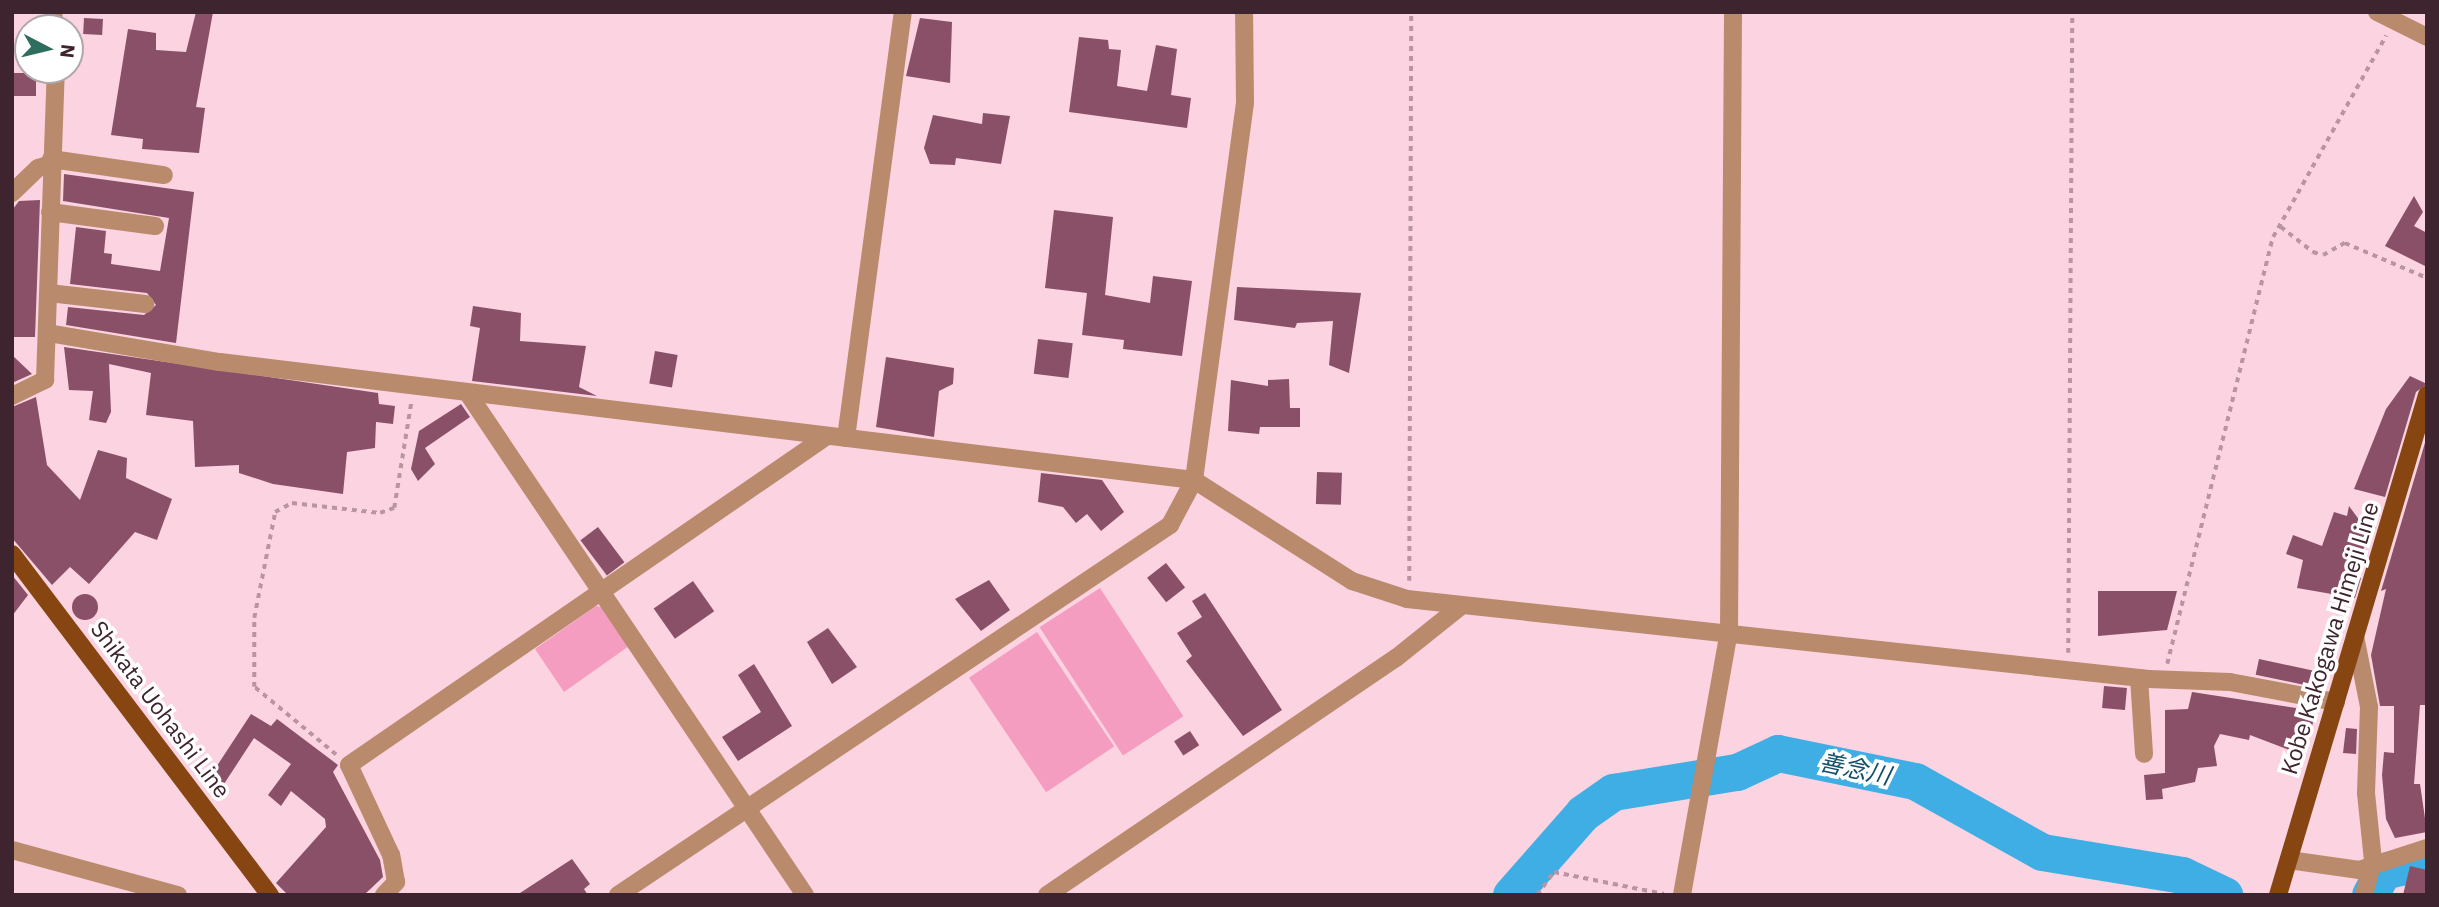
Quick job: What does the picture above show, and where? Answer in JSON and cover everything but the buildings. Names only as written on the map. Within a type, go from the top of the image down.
[{"type":"main road","name":"Kobe Kakogawa Himeji Line","points":[[2278,895],[2427,395]]},
{"type":"main road","name":"Shikata Uohashi Line","points":[[12,554],[270,895]]},
{"type":"street","points":[[846,438],[903,12]]},
{"type":"street","points":[[618,895],[1170,525],[1194,480],[1245,103],[1244,12]]},
{"type":"street","points":[[1682,895],[1729,632],[1733,12]]},
{"type":"street","points":[[2386,16],[2427,37]]},
{"type":"street","points":[[12,396],[45,380],[51,162],[56,84]]},
{"type":"street","points":[[12,193],[38,168],[51,162],[164,175]]},
{"type":"street","points":[[50,212],[155,226]]},
{"type":"street","points":[[49,293],[145,304]]},
{"type":"street","points":[[48,333],[412,386],[1194,480],[1352,581],[1407,600],[1729,632],[2139,678],[2230,682],[2336,702]]},
{"type":"street","points":[[467,392],[602,597],[805,895]]},
{"type":"street","points":[[384,895],[396,882],[391,855],[349,765],[602,597],[827,436]]},
{"type":"street","points":[[1047,895],[1395,658],[1461,606]]},
{"type":"street","points":[[2355,636],[2370,707],[2366,793],[2373,861],[2364,895]]},
{"type":"street","points":[[2139,678],[2144,754]]},
{"type":"street","points":[[2289,860],[2360,870],[2373,861],[2427,848]]},
{"type":"street","points":[[12,850],[178,895]]},
{"type":"path","points":[[1407,600],[1411,12]]},
{"type":"path","points":[[2067,669],[2072,12]]},
{"type":"path","points":[[2167,680],[2224,431],[2273,237],[2281,227],[2386,16]]},
{"type":"path","points":[[2281,227],[2314,252],[2323,255],[2345,243],[2427,278]]},
{"type":"path","points":[[349,765],[254,687],[256,604],[282,503],[380,513],[394,508],[412,386]]},
{"type":"path","points":[[1537,895],[1554,872],[1670,895]]},
{"type":"shaded area","points":[[1100,588],[1183,716],[1123,756],[1040,627]]},
{"type":"shaded area","points":[[596,606],[606,608],[629,646],[564,692],[535,649]]},
{"type":"shaded area","points":[[1037,632],[1114,746],[1046,792],[969,678]]},
{"type":"waterway","name":"善念川","points":[[1511,895],[1583,813],[1613,792],[1737,772],[1778,753],[1915,781],[2042,852],[2182,875],[2224,895]]},
{"type":"waterway","name":"善念川","points":[[2370,895],[2383,871],[2427,861]]}]
